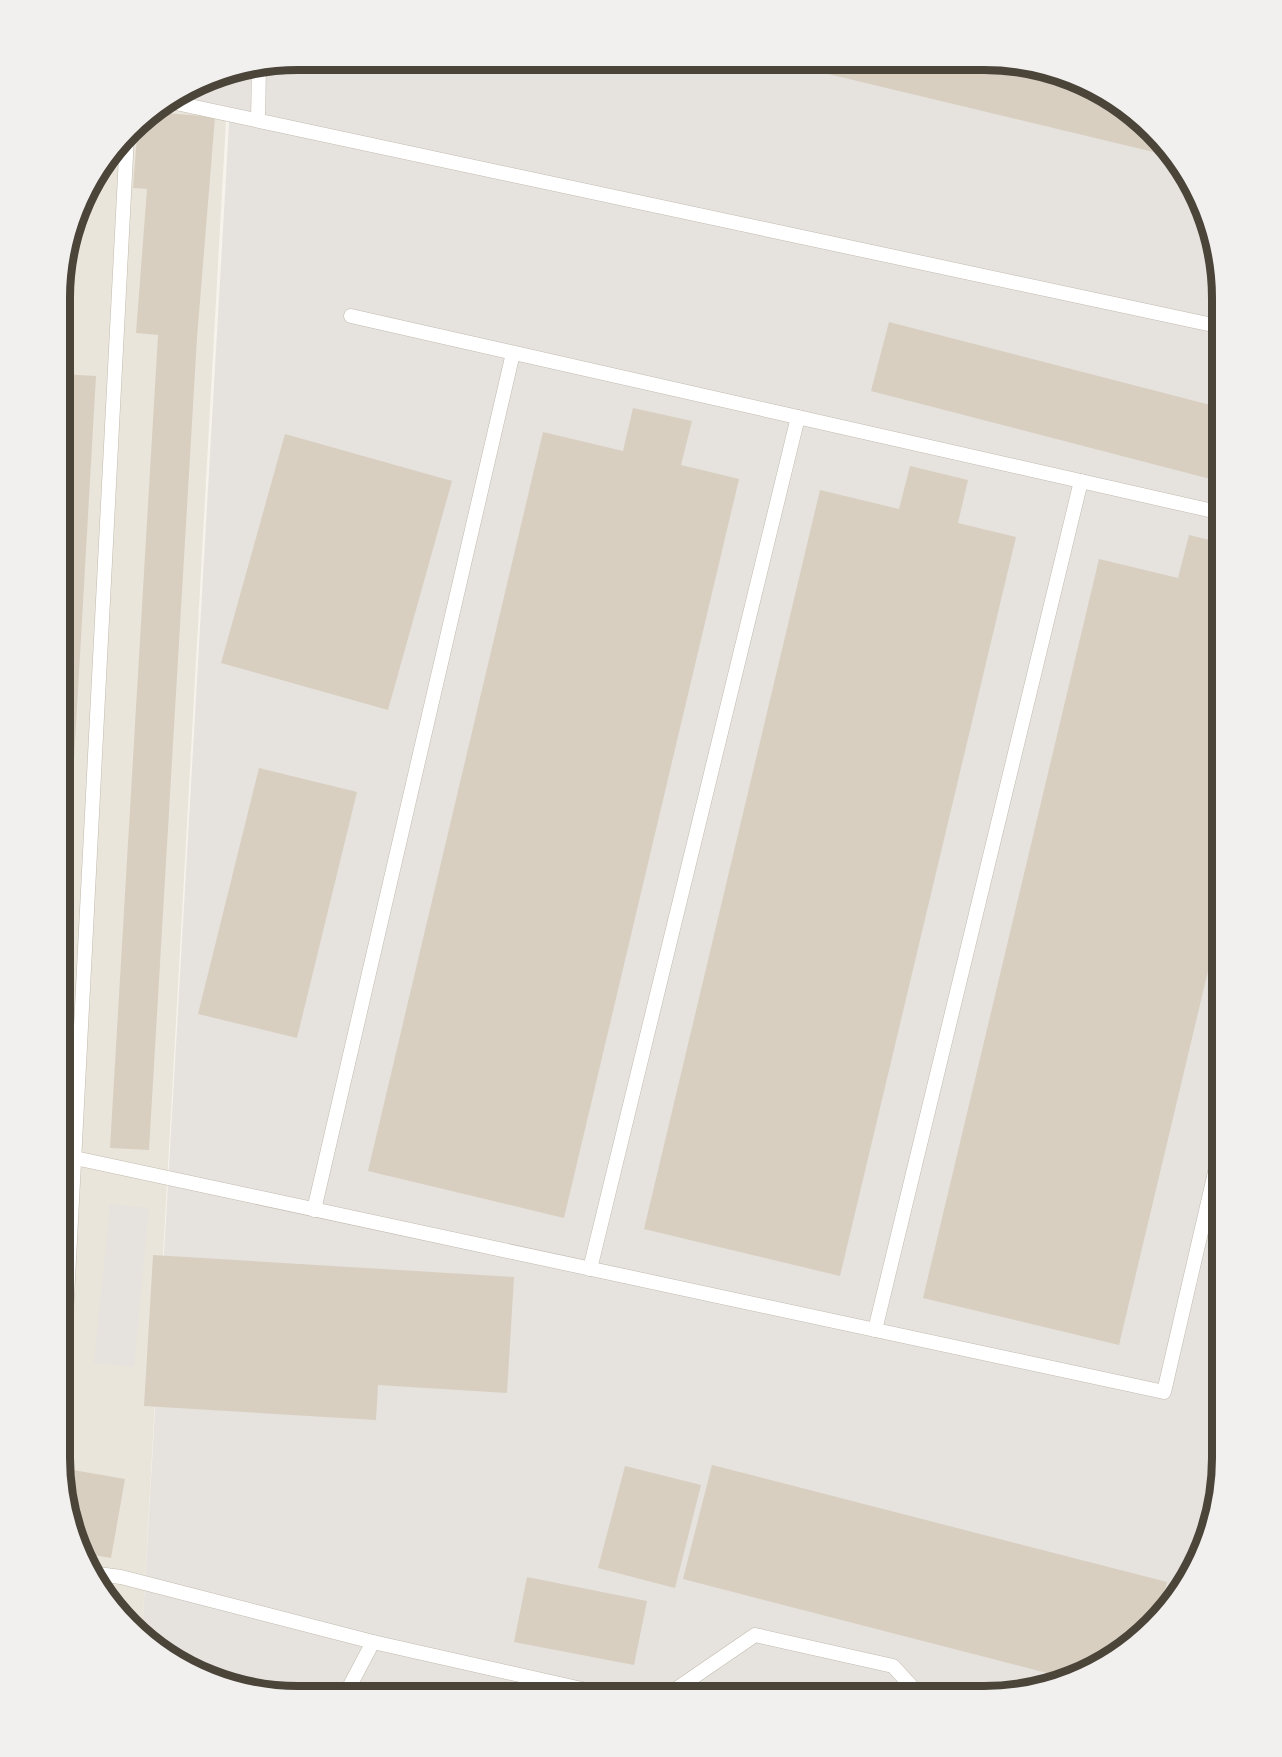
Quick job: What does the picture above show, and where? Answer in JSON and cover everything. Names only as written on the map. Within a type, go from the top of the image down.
[{"type":"lane","points":[[258,120],[259,74]]},
{"type":"lane","points":[[180,104],[1212,325]]},
{"type":"lane","points":[[70,1250],[126,149]]},
{"type":"lane","points":[[351,316],[1212,511]]},
{"type":"lane","points":[[314,1209],[513,353]]},
{"type":"lane","points":[[590,1269],[798,417]]},
{"type":"lane","points":[[875,1330],[1081,481]]},
{"type":"lane","points":[[75,1158],[1164,1392],[1212,1186]]},
{"type":"lane","points":[[103,1575],[121,1577],[373,1642],[569,1686]]},
{"type":"lane","points":[[681,1686],[755,1635],[893,1666],[911,1686]]},
{"type":"lane","points":[[350,1686],[373,1642]]},
{"type":"shaded area","points":[[299,70],[983,70],[1013,72],[1042,78],[1071,88],[1110,109],[1145,137],[1181,185],[1194,211],[1204,240],[1210,269],[1212,299],[1212,1458],[1210,1488],[1204,1517],[1194,1546],[1181,1572],[1145,1620],[1097,1656],[1071,1669],[1042,1679],[998,1686],[284,1686],[240,1679],[211,1669],[172,1648],[143,1625],[230,107],[189,99],[240,78],[269,72]]},
{"type":"shaded area","points":[[172,109],[226,120],[143,1625],[109,1585],[88,1546],[75,1503],[70,1458],[70,299],[75,254],[88,211],[109,172],[127,148],[148,127]]},
{"type":"shaded area","points":[[110,1204],[149,1208],[134,1367],[94,1363]]},
{"type":"building","points":[[812,70],[983,70],[1013,72],[1042,78],[1071,88],[1110,109],[1134,127],[1159,153]]},
{"type":"building","points":[[167,113],[215,117],[197,338],[149,1150],[110,1148],[158,335],[136,333],[147,189],[133,188],[137,137],[148,127]]},
{"type":"building","points":[[889,322],[1212,405],[1212,479],[871,391]]},
{"type":"building","points":[[70,374],[96,376],[70,830]]},
{"type":"building","points":[[633,408],[692,421],[681,465],[739,479],[564,1218],[368,1171],[543,432],[623,451]]},
{"type":"building","points":[[285,434],[452,481],[388,710],[221,663]]},
{"type":"building","points":[[910,466],[968,480],[958,523],[1016,537],[840,1276],[644,1229],[820,490],[899,509]]},
{"type":"building","points":[[1189,535],[1212,541],[1212,954],[1119,1345],[923,1298],[1099,559],[1178,578]]},
{"type":"building","points":[[259,768],[357,792],[297,1038],[198,1014]]},
{"type":"building","points":[[153,1255],[514,1277],[507,1393],[378,1385],[376,1420],[144,1406]]},
{"type":"building","points":[[712,1465],[1167,1582],[1163,1598],[1134,1630],[1097,1656],[1054,1675],[683,1579]]},
{"type":"building","points":[[625,1466],[701,1485],[675,1588],[598,1568]]},
{"type":"building","points":[[73,1470],[125,1479],[111,1558],[92,1555],[78,1517],[71,1478]]},
{"type":"building","points":[[527,1577],[647,1601],[634,1665],[514,1642]]}]
